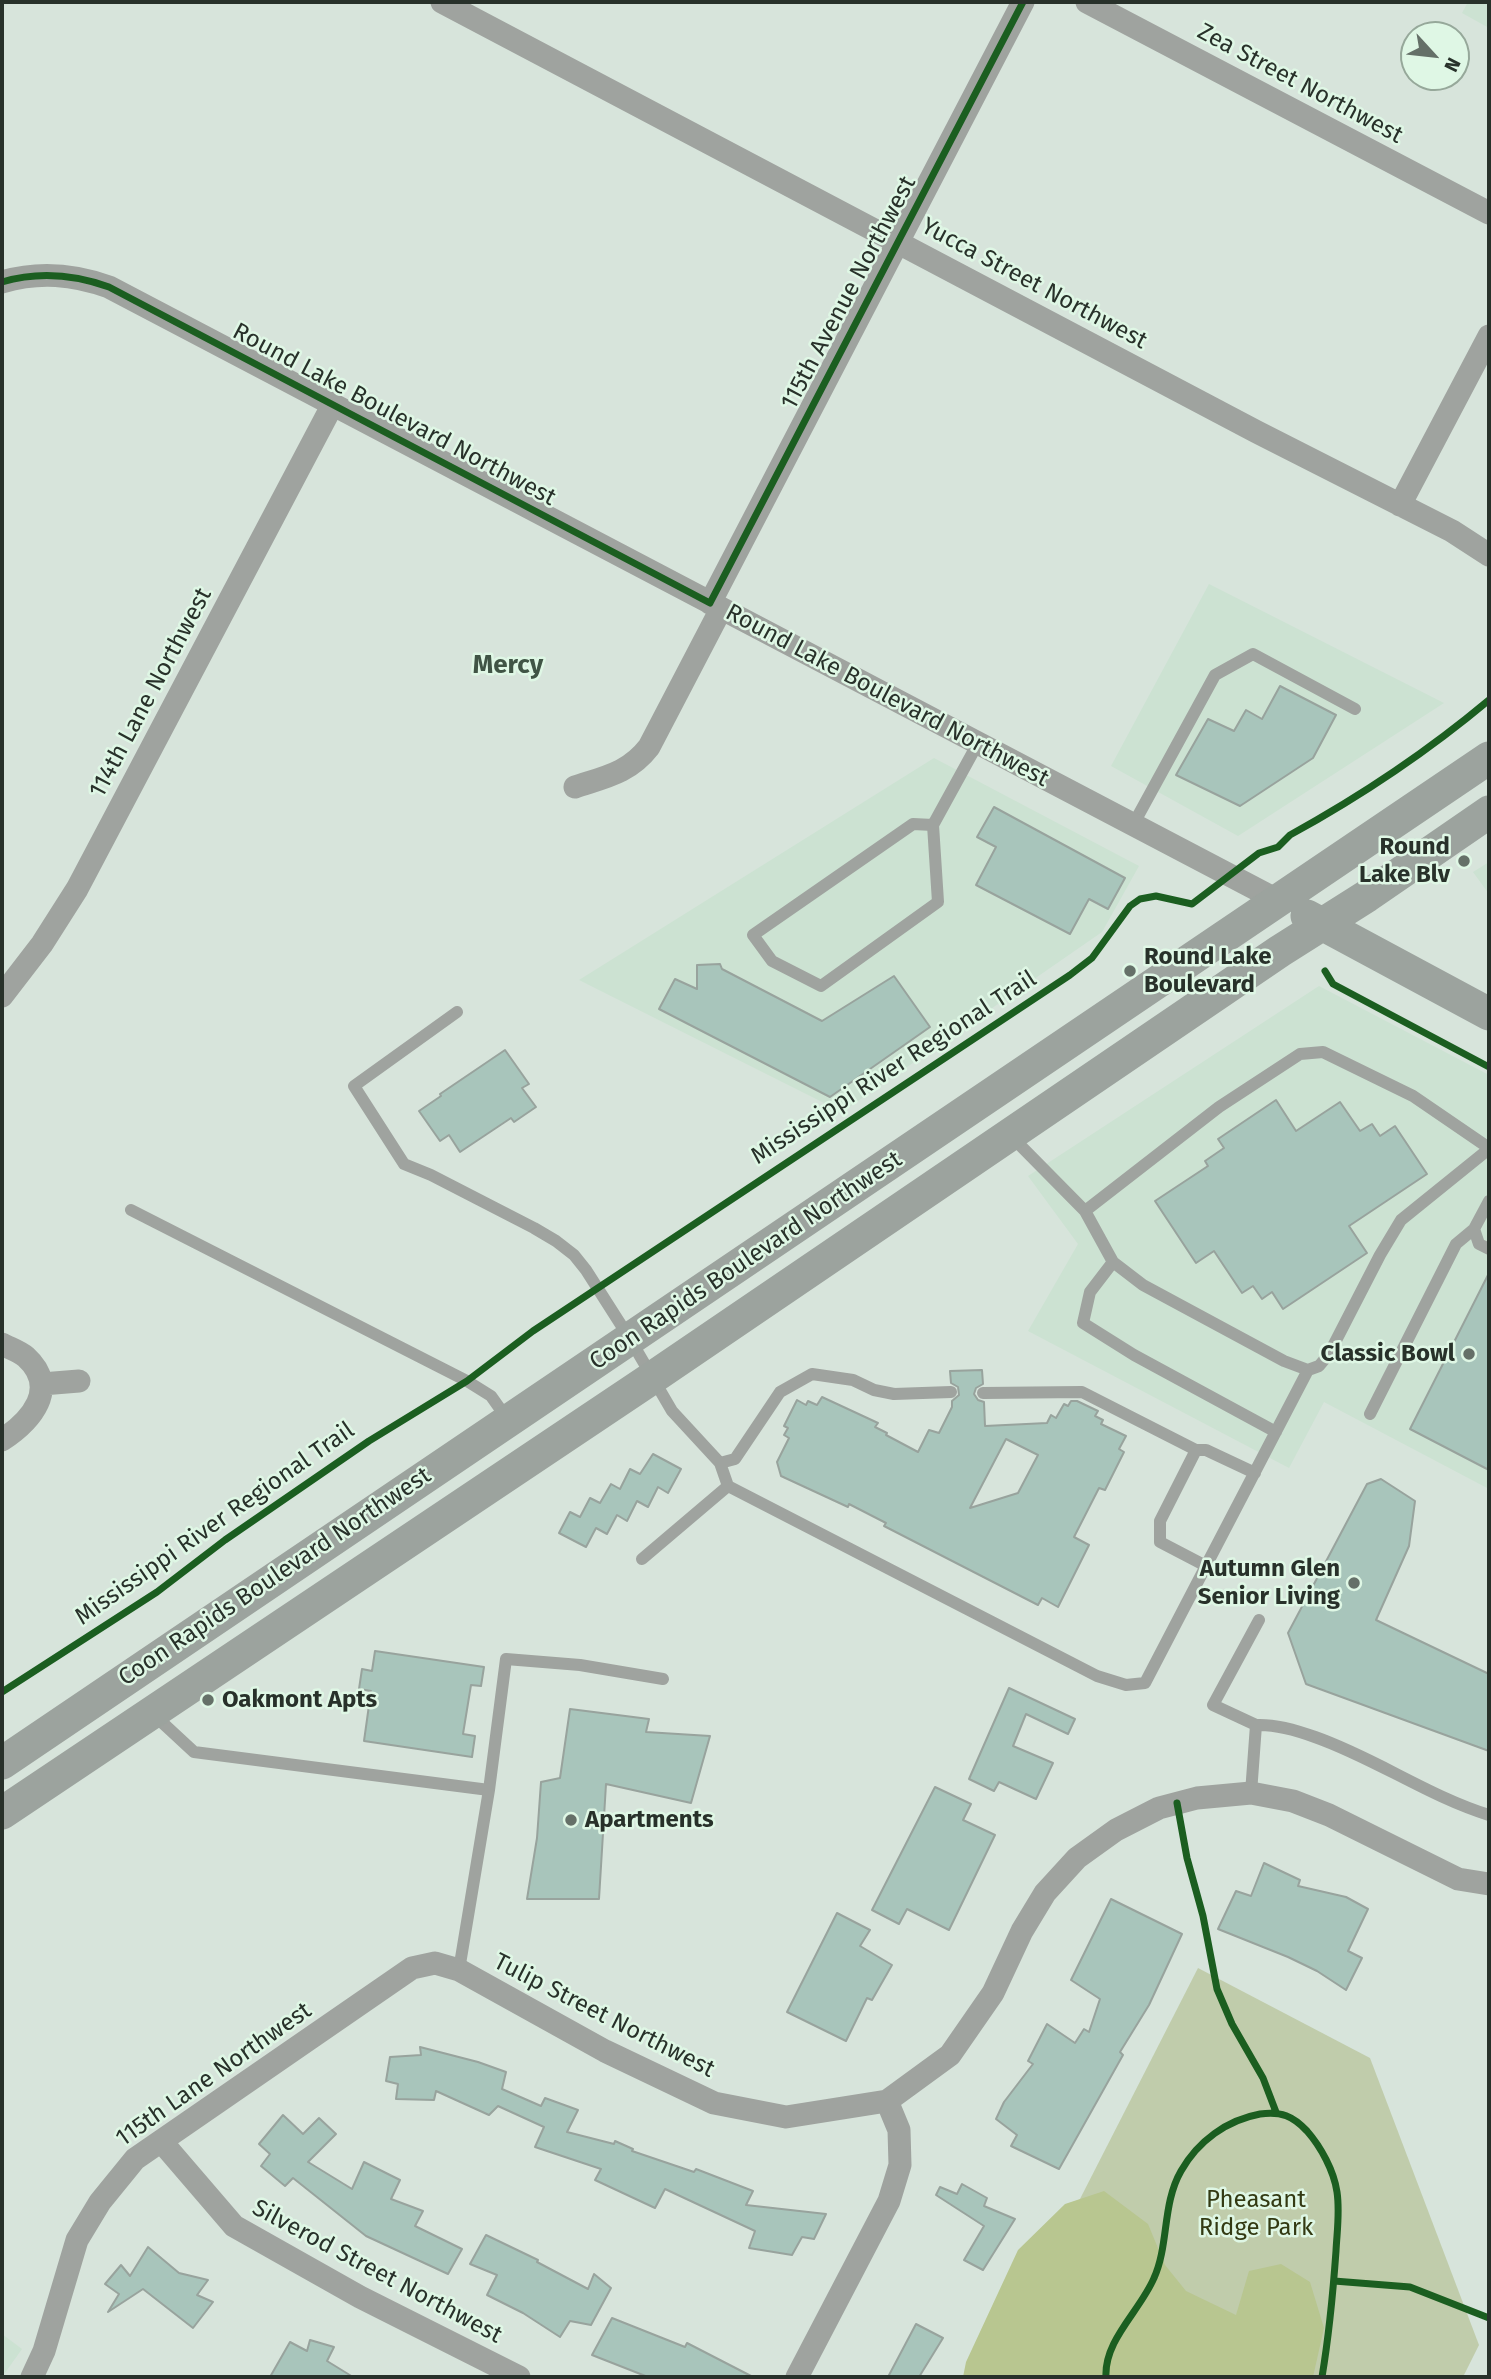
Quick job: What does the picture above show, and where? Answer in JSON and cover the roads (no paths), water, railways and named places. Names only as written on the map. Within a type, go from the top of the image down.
[{"type":"main road","name":"Coon Rapids Boulevard Northwest","points":[[2,1763],[1489,758]]},
{"type":"main road","name":"Coon Rapids Boulevard Northwest","points":[[2,1814],[1489,812]]},
{"type":"main road","name":"Round Lake Boulevard Northwest","points":[[1277,900],[1489,1014]]},
{"type":"street","name":"Yucca Street Northwest","points":[[442,2],[1257,432],[1452,531],[1489,555]]},
{"type":"street","name":"115th Avenue Northwest","points":[[575,787],[622,771],[638,761],[649,747],[715,606],[898,242],[1023,2]]},
{"type":"street","name":"Zea Street Northwest","points":[[1087,2],[1489,213]]},
{"type":"street","name":"Round Lake Boulevard Northwest","points":[[2,282],[30,275],[57,274],[88,279],[110,287],[1277,900]]},
{"type":"street","points":[[1400,505],[1489,336]]},
{"type":"street","name":"114th Lane Northwest","points":[[2,996],[42,944],[77,889],[333,404]]},
{"type":"street","points":[[2,1344],[25,1356],[34,1366],[42,1384],[33,1415],[2,1440]]},
{"type":"street","points":[[42,1384],[79,1381]]},
{"type":"street","name":"Tulip Street Northwest","points":[[459,1970],[605,2051],[714,2103],[786,2117],[887,2101],[950,2054],[993,1993],[1022,1931],[1045,1893],[1077,1858],[1116,1830],[1159,1808],[1197,1798],[1251,1793],[1293,1801],[1329,1815],[1458,1879],[1489,1884]]},
{"type":"street","name":"115th Lane Northwest","points":[[32,2377],[44,2351],[77,2240],[100,2202],[135,2159],[412,1968],[435,1964],[459,1970]]},
{"type":"street","points":[[797,2377],[889,2201],[900,2165],[899,2130],[887,2101]]},
{"type":"street","name":"Silverod Street Northwest","points":[[161,2141],[234,2226],[360,2297],[519,2377]]},
{"type":"lane","points":[[1133,825],[1214,675],[1253,654],[1355,709]]},
{"type":"lane","points":[[933,825],[913,824],[753,935],[772,961],[821,986],[938,902],[933,825],[978,743]]},
{"type":"lane","points":[[457,1012],[354,1086],[404,1164],[431,1175],[556,1241],[574,1255],[630,1339],[672,1411],[720,1463],[728,1486],[1097,1676],[1126,1685],[1145,1683],[1308,1370]]},
{"type":"lane","points":[[1010,1135],[1085,1211],[1114,1262],[1143,1285],[1284,1360],[1308,1370],[1320,1366],[1329,1354],[1401,1220],[1489,1148],[1413,1096],[1324,1052],[1300,1054],[1219,1107],[1085,1211]]},
{"type":"lane","points":[[1370,1414],[1456,1244],[1474,1229],[1489,1200]]},
{"type":"lane","points":[[131,1210],[467,1381],[491,1396],[508,1420]]},
{"type":"lane","points":[[1474,1229],[1479,1244],[1489,1249]]},
{"type":"lane","points":[[1114,1262],[1090,1292],[1083,1323],[1133,1355],[1276,1432]]},
{"type":"lane","points":[[720,1463],[735,1459],[780,1392],[812,1374],[853,1380],[874,1390],[894,1394],[951,1392]]},
{"type":"lane","points":[[984,1393],[1082,1392],[1196,1450],[1206,1450],[1255,1473]]},
{"type":"lane","points":[[1196,1450],[1160,1521],[1160,1542],[1206,1566]]},
{"type":"lane","points":[[642,1559],[728,1486]]},
{"type":"lane","points":[[1259,1620],[1213,1705],[1256,1725],[1268,1724],[1301,1732],[1347,1748],[1467,1808],[1489,1815]]},
{"type":"lane","points":[[459,1970],[489,1790],[506,1659],[580,1665],[663,1679]]},
{"type":"lane","points":[[151,1713],[194,1752],[489,1790]]},
{"type":"lane","points":[[1251,1793],[1256,1725]]},
{"type":"place","name":"Round Lake Blv","points":[[1464,861]]},
{"type":"place","name":"Round Lake Boulevard","points":[[1130,971]]},
{"type":"place","name":"Classic Bowl","points":[[1469,1354]]},
{"type":"place","name":"Autumn Glen Senior Living","points":[[1354,1583]]},
{"type":"place","name":"Oakmont Apts","points":[[208,1700]]},
{"type":"place","name":"Apartments","points":[[571,1820]]},
{"type":"district","name":"Mercy","points":[[508,666]]},
{"type":"park label","name":"Pheasant Ridge Park","points":[[1256,2214]]}]
